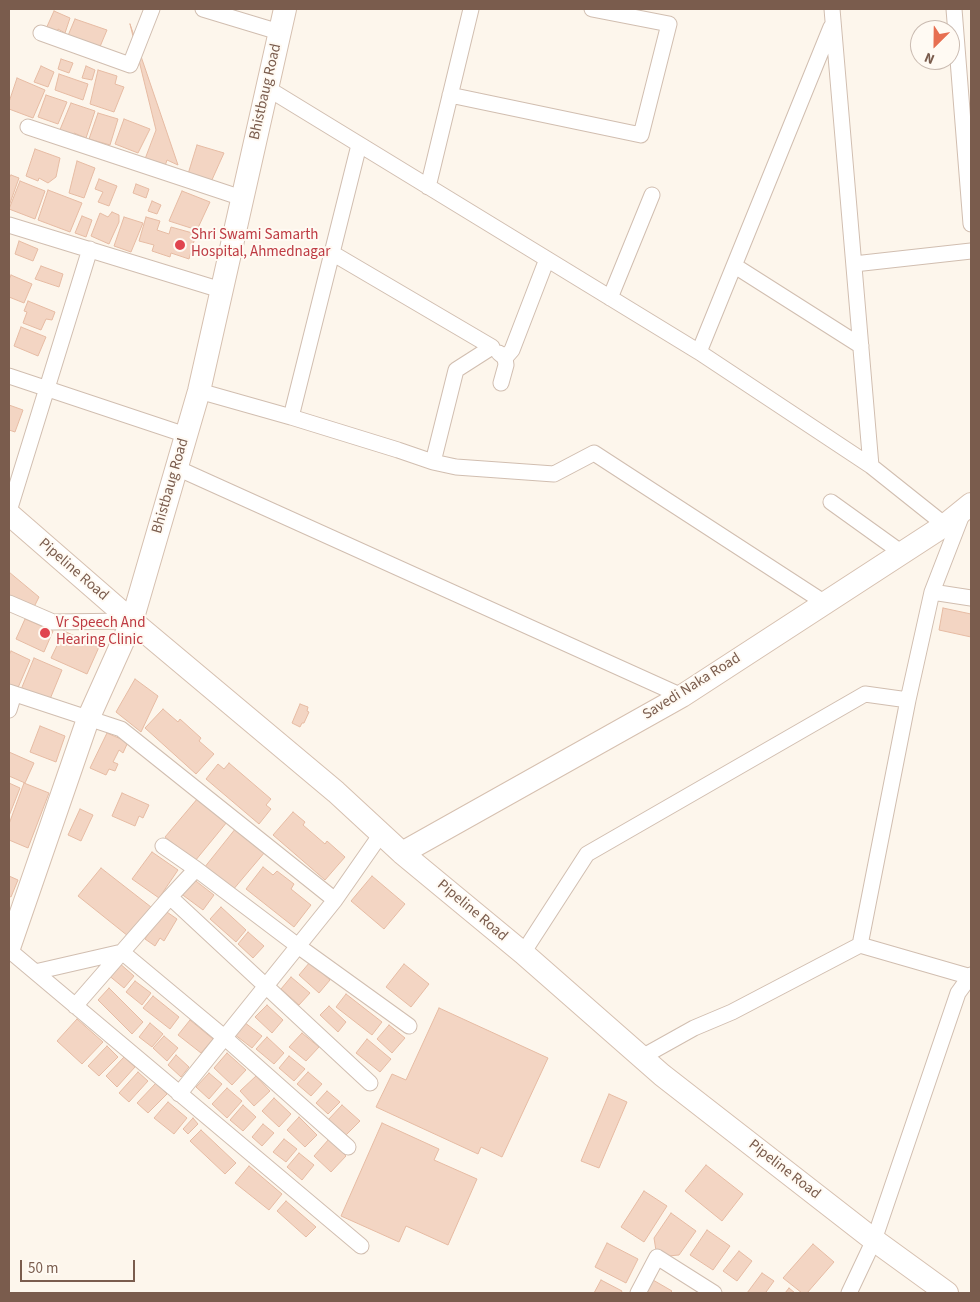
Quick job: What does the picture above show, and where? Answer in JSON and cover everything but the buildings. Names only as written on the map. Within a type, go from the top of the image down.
[{"type":"street","points":[[41,33],[130,65],[152,9]]},
{"type":"street","points":[[203,9],[280,32]]},
{"type":"street","name":"Bhistbaug Road","points":[[9,949],[13,919],[88,719],[132,621],[177,468],[198,391],[285,9]]},
{"type":"street","points":[[428,187],[471,9]]},
{"type":"street","points":[[450,95],[641,135],[669,24],[592,9]]},
{"type":"street","points":[[954,9],[971,223]]},
{"type":"street","points":[[832,16],[871,466]]},
{"type":"street","points":[[699,352],[735,266],[832,16]]},
{"type":"street","points":[[267,88],[699,352],[871,466],[945,525]]},
{"type":"street","points":[[28,127],[242,198]]},
{"type":"street","points":[[291,417],[359,144]]},
{"type":"street","points":[[610,298],[652,195]]},
{"type":"street","points":[[9,225],[221,290]]},
{"type":"street","points":[[9,513],[90,250]]},
{"type":"street","points":[[854,264],[971,250]]},
{"type":"street","points":[[332,253],[492,348],[505,358],[506,365],[501,383]]},
{"type":"street","points":[[505,358],[512,350],[547,259]]},
{"type":"street","points":[[735,266],[861,346]]},
{"type":"street","points":[[433,462],[456,370],[492,348]]},
{"type":"street","points":[[9,376],[186,435]]},
{"type":"street","points":[[198,391],[291,417],[433,462],[456,467],[554,474],[594,453],[825,603]]},
{"type":"street","points":[[177,468],[682,696]]},
{"type":"street","points":[[831,502],[902,553]]},
{"type":"street","points":[[860,945],[908,700],[932,592],[968,506]]},
{"type":"street","name":"Savedi Naka Road","points":[[402,853],[682,696],[945,525],[968,506]]},
{"type":"street","name":"Pipeline Road","points":[[9,513],[132,621],[336,792],[402,853],[523,953],[662,1074],[874,1240],[947,1293]]},
{"type":"street","points":[[932,592],[971,598]]},
{"type":"street","points":[[9,603],[53,622],[132,621]]},
{"type":"street","points":[[9,710],[12,693],[121,729],[334,900]]},
{"type":"street","points":[[523,953],[587,854],[865,694],[908,700]]},
{"type":"street","points":[[179,1094],[334,900],[381,834]]},
{"type":"street","points":[[163,846],[410,1026]]},
{"type":"street","points":[[74,1006],[196,869]]},
{"type":"street","points":[[170,897],[370,1083]]},
{"type":"street","points":[[642,1057],[694,1028],[732,1012],[860,945],[971,976],[958,992],[874,1240],[849,1293]]},
{"type":"street","points":[[9,949],[74,1006],[361,1246]]},
{"type":"street","points":[[35,972],[122,952]]},
{"type":"street","points":[[122,952],[224,1037],[348,1146]]},
{"type":"street","points":[[638,1293],[658,1256],[714,1293]]},
{"type":"place","name":"Shri Swami Samarth Hospital, Ahmednagar","points":[[180,245]]},
{"type":"place","name":"Vr Speech And Hearing Clinic","points":[[45,633]]}]
